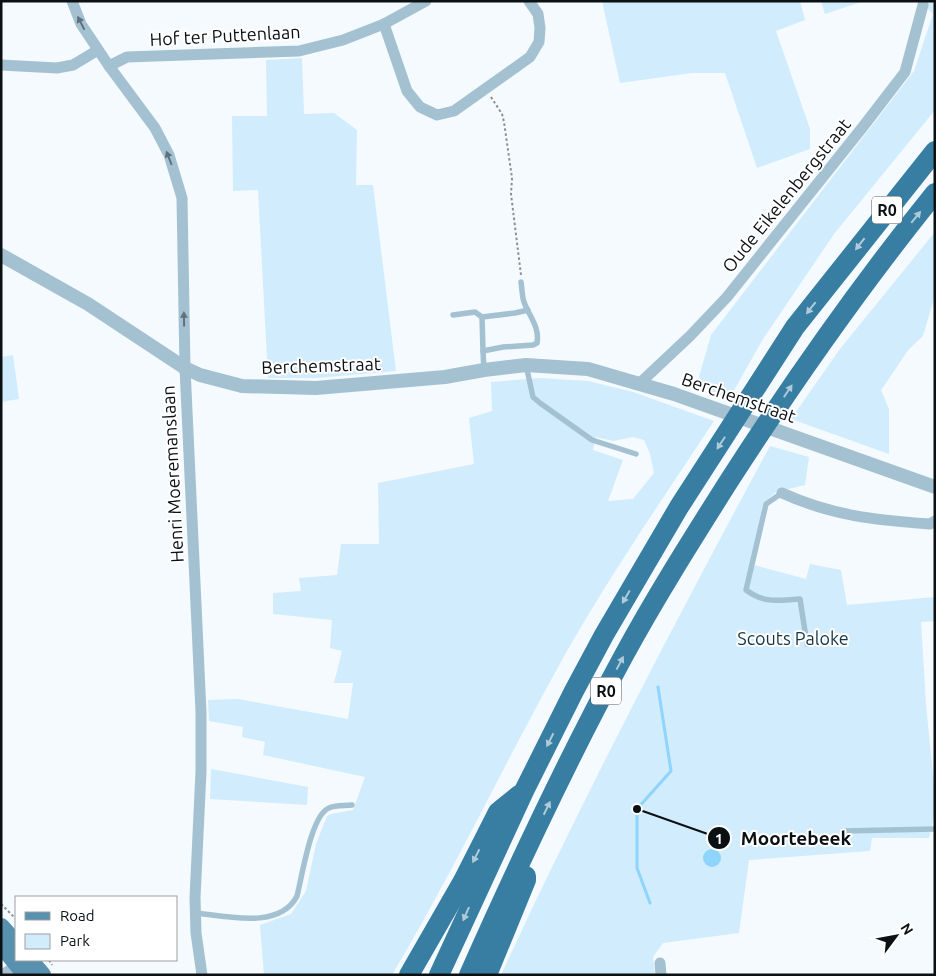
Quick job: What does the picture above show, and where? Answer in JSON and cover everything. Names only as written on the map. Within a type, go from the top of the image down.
[{"type":"highway","name":"R0","points":[[439,975],[524,791],[604,635],[679,507],[796,327],[935,151]]},
{"type":"highway","name":"R0","points":[[469,975],[525,851],[615,673],[673,570],[768,421],[827,334],[935,193]]},
{"type":"highway","points":[[409,975],[463,881],[498,812],[524,791]]},
{"type":"highway","points":[[487,975],[526,880],[525,851]]},
{"type":"main road","points":[[1,926],[15,943]]},
{"type":"main road","points":[[1,944],[15,957]]},
{"type":"main road","points":[[25,966],[42,975]]},
{"type":"street","name":"Henri Moeremanslaan","points":[[72,1],[81,24],[109,66],[155,128],[169,156],[182,198],[184,368],[201,722],[196,913],[202,975]]},
{"type":"street","name":"Hof ter Puttenlaan","points":[[109,66],[128,56],[299,51],[343,40],[384,24],[426,1]]},
{"type":"street","points":[[384,24],[407,91],[420,107],[437,116],[454,111],[530,57],[539,42],[540,28],[538,14],[529,1]]},
{"type":"street","name":"Oude Eikelenbergstraat","points":[[640,383],[690,336],[727,297],[905,72],[923,5]]},
{"type":"street","points":[[1,65],[56,68],[73,65],[98,50]]},
{"type":"street","name":"Berchemstraat","points":[[1,256],[88,304],[184,368],[200,375],[242,386],[308,388],[446,377],[526,365],[588,369],[674,394],[935,487]]},
{"type":"street","points":[[782,493],[808,505],[840,514],[930,524],[935,521]]},
{"type":"street","points":[[660,963],[661,975]]},
{"type":"street","points":[[2,975],[25,966]]},
{"type":"lane","points":[[483,351],[530,346],[537,343],[538,336],[524,300],[522,282]]},
{"type":"lane","points":[[453,314],[475,312],[482,317],[528,310]]},
{"type":"lane","points":[[482,317],[484,370]]},
{"type":"lane","points":[[526,365],[533,397],[540,403],[592,440],[636,454]]},
{"type":"lane","points":[[782,493],[766,504],[746,590],[766,601],[800,599],[807,644]]},
{"type":"lane","points":[[196,913],[255,919],[274,914],[286,908],[294,902],[297,896],[309,841],[322,812],[329,808],[352,804]]},
{"type":"lane","points":[[843,831],[935,829]]},
{"type":"path","points":[[486,88],[502,114],[504,122],[512,178],[511,194],[522,282]]},
{"type":"path","points":[[1,904],[15,918]]},
{"type":"green space","points":[[602,1],[800,1],[805,20],[776,31],[810,129],[810,149],[757,168],[725,73],[692,73],[620,83]]},
{"type":"green space","points":[[821,1],[864,1],[825,14]]},
{"type":"green space","points":[[921,1],[935,1],[935,110],[834,234],[763,339],[729,399],[697,384],[711,335],[914,71],[933,14]]},
{"type":"green space","points":[[302,58],[304,114],[334,113],[357,130],[356,185],[373,185],[396,371],[317,378],[268,378],[258,190],[233,191],[232,116],[267,116],[266,60]]},
{"type":"green space","points":[[935,232],[935,295],[923,336],[909,349],[881,390],[889,409],[889,454],[791,419],[840,349]]},
{"type":"green space","points":[[13,355],[19,399],[1,402],[1,357]]},
{"type":"green space","points":[[539,378],[588,381],[633,392],[714,421],[620,564],[567,651],[437,895],[392,975],[264,975],[260,925],[291,914],[306,891],[316,844],[327,816],[353,810],[365,777],[263,755],[265,742],[242,737],[243,727],[209,721],[208,700],[238,699],[348,719],[353,683],[334,683],[342,651],[330,648],[332,620],[273,614],[273,593],[301,591],[299,578],[337,575],[341,544],[379,544],[378,483],[474,464],[469,418],[492,411],[491,382]],"holes":[[[596,437],[613,441],[633,437],[644,440],[650,454],[654,473],[633,499],[608,501],[623,460],[593,450]]]},
{"type":"green space","name":"Scouts Paloke","points":[[770,446],[809,457],[805,485],[776,492],[763,503],[750,564],[806,579],[810,564],[841,570],[847,605],[935,597],[935,621],[921,622],[926,705],[935,794],[935,812],[929,838],[872,838],[870,851],[749,860],[739,933],[663,943],[653,957],[655,975],[501,975],[631,708]]},
{"type":"green space","points":[[211,769],[308,787],[307,805],[210,799]]},
{"type":"water","points":[[712,849],[718,852],[721,858],[718,864],[712,867],[706,864],[703,858],[706,852]]},
{"type":"waterway","points":[[650,903],[637,868],[637,809],[671,771],[658,687]]},
{"type":"place","name":"Moortebeek","points":[[637,809]]}]
